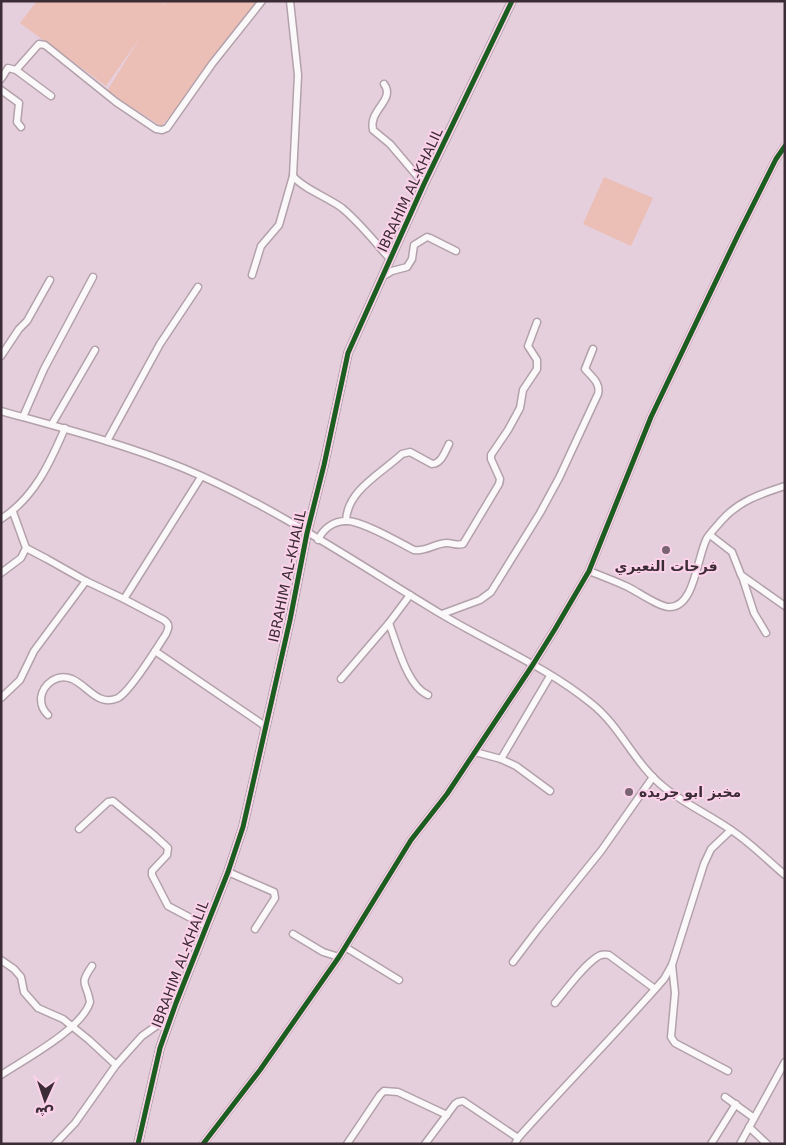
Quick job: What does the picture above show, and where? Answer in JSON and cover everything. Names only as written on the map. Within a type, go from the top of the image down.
[{"type":"street","points":[[16,70],[35,46],[42,44],[116,102],[156,128],[164,129],[169,126],[212,64],[262,1]]},
{"type":"street","points":[[252,275],[261,246],[282,219],[294,176],[298,74],[290,1]]},
{"type":"street","name":"IBRAHIM AL-KHALIL","points":[[138,1144],[160,1048],[228,872],[242,827],[290,620],[307,533],[324,465],[344,367],[355,336],[381,277],[512,1]]},
{"type":"street","points":[[1,79],[8,68],[16,70],[51,96]]},
{"type":"street","points":[[384,84],[388,94],[373,118],[373,130],[390,144],[424,184]]},
{"type":"street","points":[[1,90],[19,103],[17,122],[21,127]]},
{"type":"street","points":[[203,1144],[260,1070],[339,957],[411,840],[447,794],[532,666],[589,570],[651,417],[738,235],[776,159],[785,146]]},
{"type":"street","points":[[294,176],[341,208],[364,229],[390,258]]},
{"type":"street","points":[[381,277],[392,271],[407,267],[412,259],[414,245],[427,238],[456,251]]},
{"type":"street","points":[[23,417],[44,369],[93,277]]},
{"type":"street","points":[[1,356],[19,329],[27,321],[50,280]]},
{"type":"street","points":[[107,441],[160,344],[198,288]]},
{"type":"street","points":[[318,540],[324,530],[333,524],[346,520],[373,530],[414,550],[420,551],[446,543],[458,546],[463,544],[499,484],[500,479],[491,455],[520,408],[523,390],[537,369],[537,360],[528,346],[537,322]]},
{"type":"street","points":[[442,614],[487,597],[540,513],[559,478],[600,389],[585,369],[592,349]]},
{"type":"street","points":[[52,424],[95,350]]},
{"type":"street","points":[[1,411],[107,441],[183,468],[257,504],[550,676],[593,704],[606,716],[653,777],[665,788],[731,830],[784,873]]},
{"type":"street","points":[[1,519],[13,512],[23,502],[37,483],[55,450],[64,428]]},
{"type":"street","points":[[346,520],[346,511],[362,487],[402,454],[410,452],[435,464],[449,444]]},
{"type":"street","points":[[124,600],[201,477]]},
{"type":"street","points":[[589,570],[667,607],[677,606],[685,599],[696,574],[700,555],[710,535],[723,519],[738,504],[756,495],[785,486]]},
{"type":"street","points":[[13,512],[26,548],[168,623],[169,628],[136,680],[124,694],[110,701],[102,700],[72,679],[64,677],[51,680],[45,686],[41,699],[42,709],[48,715]]},
{"type":"street","points":[[710,535],[732,552],[754,613],[766,633]]},
{"type":"street","points":[[1,573],[20,558],[26,548]]},
{"type":"street","points":[[741,575],[785,606]]},
{"type":"street","points":[[1,698],[20,680],[34,651],[86,581]]},
{"type":"street","points":[[340,679],[389,623],[410,595]]},
{"type":"street","points":[[389,623],[409,675],[416,687],[428,695]]},
{"type":"street","points":[[155,651],[266,726]]},
{"type":"street","points":[[501,759],[550,676]]},
{"type":"street","points":[[475,752],[501,759],[516,766],[550,791]]},
{"type":"street","points":[[513,962],[601,851],[653,777]]},
{"type":"street","points":[[78,829],[108,802],[113,802],[154,834],[168,848],[167,855],[152,871],[152,875],[166,903],[171,908],[206,926]]},
{"type":"street","points":[[425,1144],[455,1104],[463,1101],[517,1141],[552,1100],[581,1071],[664,979],[672,965],[711,849],[731,830]]},
{"type":"street","points":[[228,872],[274,892],[275,898],[255,929]]},
{"type":"street","points":[[293,934],[323,952],[339,957]]},
{"type":"street","points":[[345,947],[399,980]]},
{"type":"street","points":[[555,1004],[586,968],[598,956],[604,954],[609,954],[655,989]]},
{"type":"street","points":[[1,960],[14,969],[21,977],[24,992],[38,1008],[63,1019],[116,1065]]},
{"type":"street","points":[[672,965],[675,992],[672,1037],[676,1043],[728,1071]]},
{"type":"street","points":[[1,1075],[72,1027],[89,1006],[90,1002],[84,984],[84,977],[92,966]]},
{"type":"street","points":[[55,1144],[75,1123],[116,1065],[142,1036],[159,1024],[168,1024]]},
{"type":"street","points":[[740,1144],[785,1062]]},
{"type":"street","points":[[347,1144],[384,1091],[398,1092],[447,1115]]},
{"type":"street","points":[[725,1097],[754,1118]]},
{"type":"street","points":[[711,1144],[736,1104]]},
{"type":"street","points":[[749,1127],[767,1144]]},
{"type":"shaded area","points":[[37,1],[165,1],[159,10],[166,1],[259,1],[194,83],[175,111],[161,126],[107,91],[141,36],[106,86],[20,23]]},
{"type":"shaded area","points":[[604,177],[653,198],[631,246],[583,224]]},
{"type":"cycle path","points":[[138,1144],[160,1048],[228,872],[243,827],[348,353],[424,184],[512,1]]},
{"type":"cycle path","points":[[203,1144],[260,1070],[339,957],[411,840],[447,794],[532,666],[589,571],[651,417],[738,235],[776,159],[785,146]]},
{"type":"place","name":"فرحات النعيري","points":[[666,550]]},
{"type":"place","name":"مخبز ابو جريده","points":[[629,792]]}]
